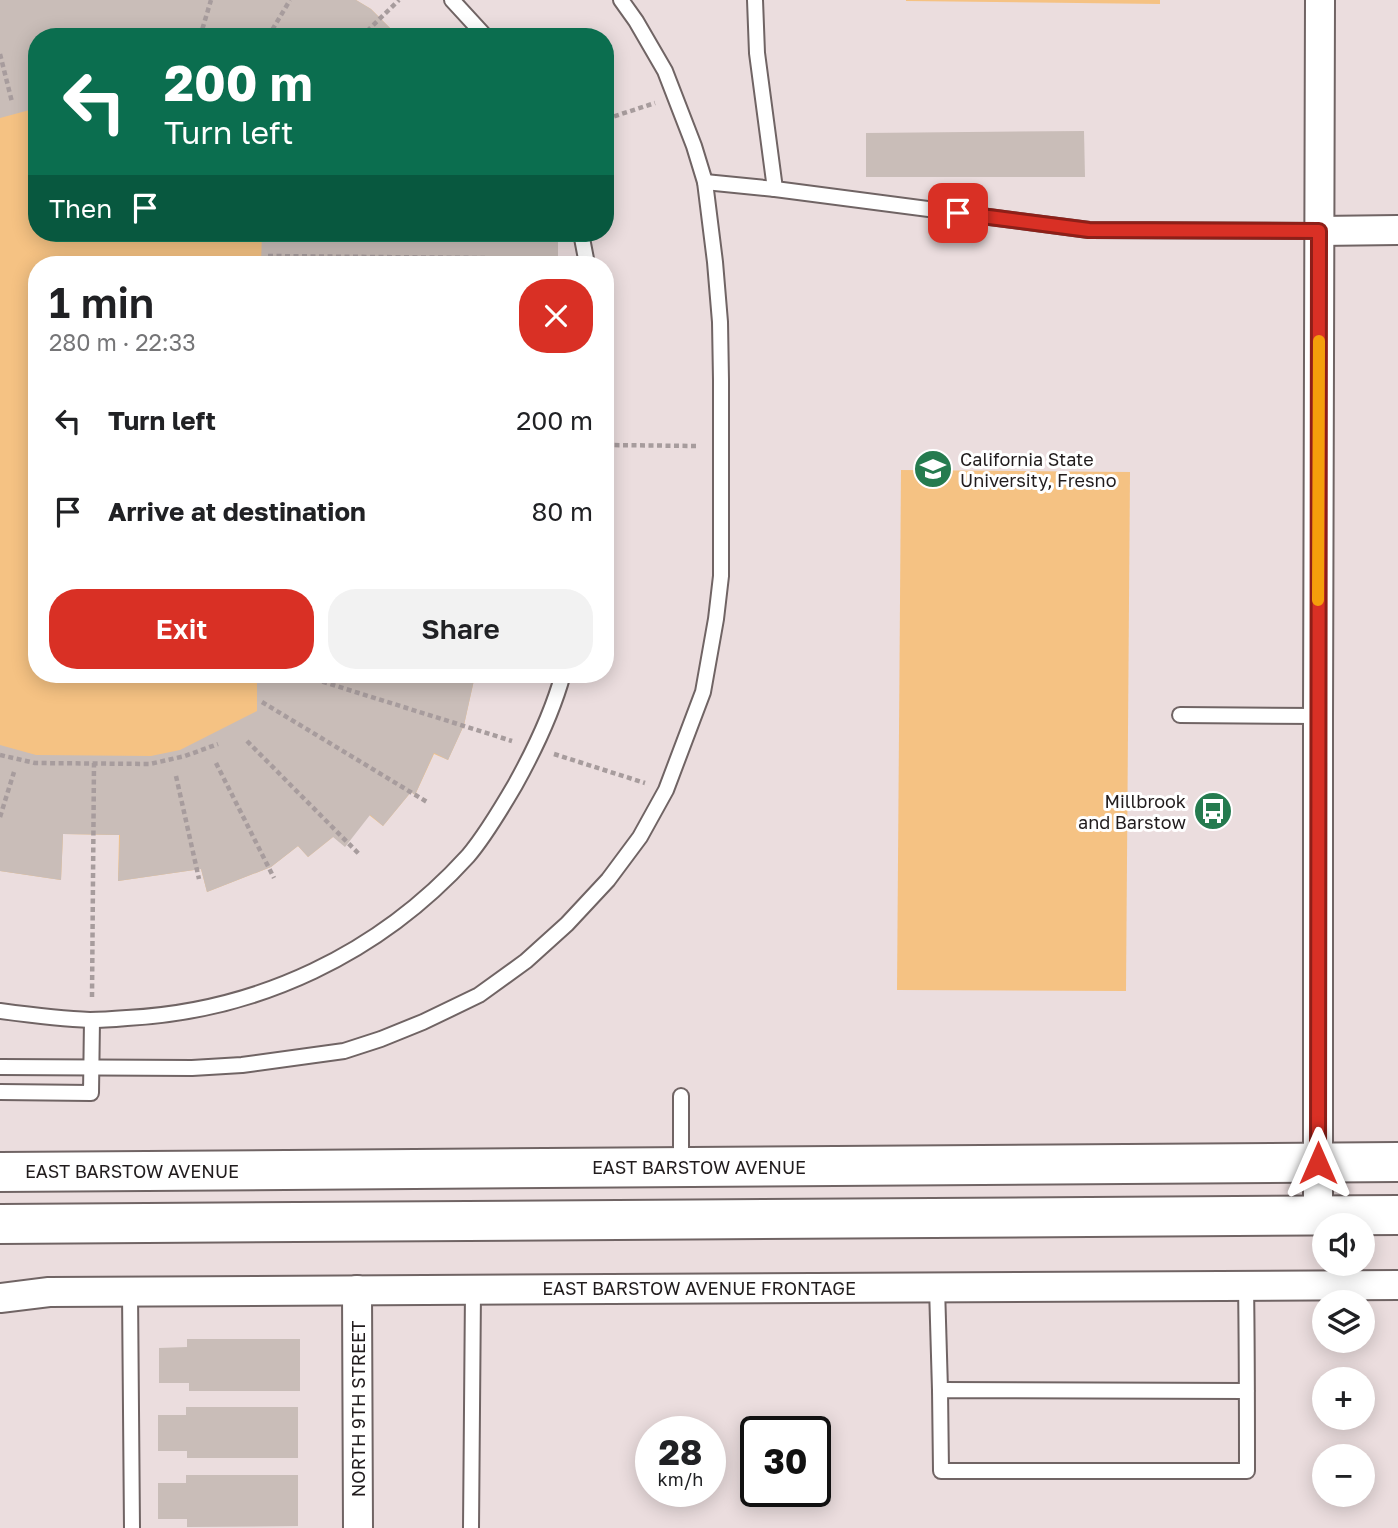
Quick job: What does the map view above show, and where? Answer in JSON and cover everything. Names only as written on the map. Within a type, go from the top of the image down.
[{"type":"main road","name":"EAST BARSTOW AVENUE","points":[[0,1172],[1398,1162]]},
{"type":"main road","points":[[1375,1214],[1398,1214]]},
{"type":"main road","points":[[0,1224],[1312,1215]]},
{"type":"street","points":[[1318,1213],[1320,0]]},
{"type":"street","points":[[1319,231],[1398,230]]},
{"type":"street","name":"EAST BARSTOW AVENUE FRONTAGE","points":[[0,1298],[48,1292],[1398,1284]]},
{"type":"street","name":"NORTH 9TH STREET","points":[[357,1290],[358,1528]]},
{"type":"lane","points":[[452,0],[478,28]]},
{"type":"lane","points":[[0,1067],[192,1068],[242,1065],[344,1051],[381,1039],[479,995],[526,961],[567,924],[608,880],[640,837],[666,790],[703,692],[716,620],[721,576],[720,322],[705,182],[694,146],[676,96],[653,49],[621,0]]},
{"type":"lane","points":[[755,0],[757,53],[775,189]]},
{"type":"lane","points":[[705,182],[1089,230],[1319,231]]},
{"type":"lane","points":[[0,1011],[92,1020],[157,1016],[243,998],[300,978],[349,953],[391,926],[427,898],[470,854],[503,805],[535,748],[561,683]]},
{"type":"lane","points":[[1180,715],[1318,716]]},
{"type":"lane","points":[[0,1092],[91,1093],[92,1020]]},
{"type":"lane","points":[[681,1096],[681,1167]]},
{"type":"lane","points":[[937,1287],[941,1471],[1247,1471],[1246,1285]]},
{"type":"lane","points":[[471,1528],[472,1290]]},
{"type":"lane","points":[[130,1292],[132,1528]]},
{"type":"lane","points":[[940,1390],[1247,1391]]},
{"type":"path","points":[[203,28],[212,0]]},
{"type":"path","points":[[273,28],[289,0]]},
{"type":"path","points":[[370,28],[399,0]]},
{"type":"path","points":[[0,54],[12,102]]},
{"type":"path","points":[[614,116],[676,96]]},
{"type":"path","points":[[614,445],[721,446]]},
{"type":"path","points":[[327,683],[666,790]]},
{"type":"path","points":[[262,702],[427,802]]},
{"type":"path","points":[[247,741],[359,854]]},
{"type":"path","points":[[0,755],[35,763],[150,764],[185,756],[218,744]]},
{"type":"path","points":[[92,1020],[94,763]]},
{"type":"path","points":[[216,763],[274,878]]},
{"type":"path","points":[[0,817],[14,772]]},
{"type":"path","points":[[176,776],[199,879]]},
{"type":"shaded area","points":[[0,0],[356,0],[371,9],[390,28],[28,28],[28,242],[558,242],[558,256],[28,256],[28,683],[473,683],[464,725],[448,760],[434,754],[415,795],[411,792],[383,826],[369,815],[333,837],[308,857],[298,846],[271,867],[207,892],[201,869],[118,881],[119,835],[63,834],[61,880],[0,871]]},
{"type":"shaded area","points":[[1160,0],[1160,4],[906,1]]},
{"type":"shaded area","points":[[901,470],[1130,472],[1126,991],[897,990]]},
{"type":"building","points":[[0,0],[356,0],[371,9],[390,28],[28,28],[28,110],[0,118]]},
{"type":"building","points":[[1084,131],[1085,177],[866,177],[866,133]]},
{"type":"building","points":[[262,242],[558,242],[558,256],[261,256]]},
{"type":"building","points":[[257,683],[473,683],[464,725],[448,760],[434,753],[415,795],[411,792],[383,826],[370,815],[345,847],[333,837],[308,857],[298,846],[271,867],[207,892],[201,869],[118,881],[120,835],[63,834],[61,880],[0,871],[0,745],[36,755],[151,756],[180,750],[257,711]]},
{"type":"building","points":[[187,1339],[300,1339],[300,1391],[189,1391],[189,1383],[159,1383],[159,1348],[187,1347]]},
{"type":"building","points":[[186,1407],[298,1407],[298,1458],[187,1458],[187,1451],[158,1451],[158,1415],[186,1415]]},
{"type":"building","points":[[186,1475],[298,1475],[298,1526],[187,1527],[187,1519],[158,1519],[158,1483],[186,1483]]},
{"type":"slow traffic","points":[[1318,600],[1319,341]]},
{"type":"place","name":"California State University, Fresno","points":[[933,469]]},
{"type":"place","name":"Millbrook and Barstow","points":[[1213,811]]},
{"type":"route","points":[[958,213],[1089,230],[1319,231],[1318,1163]]}]
